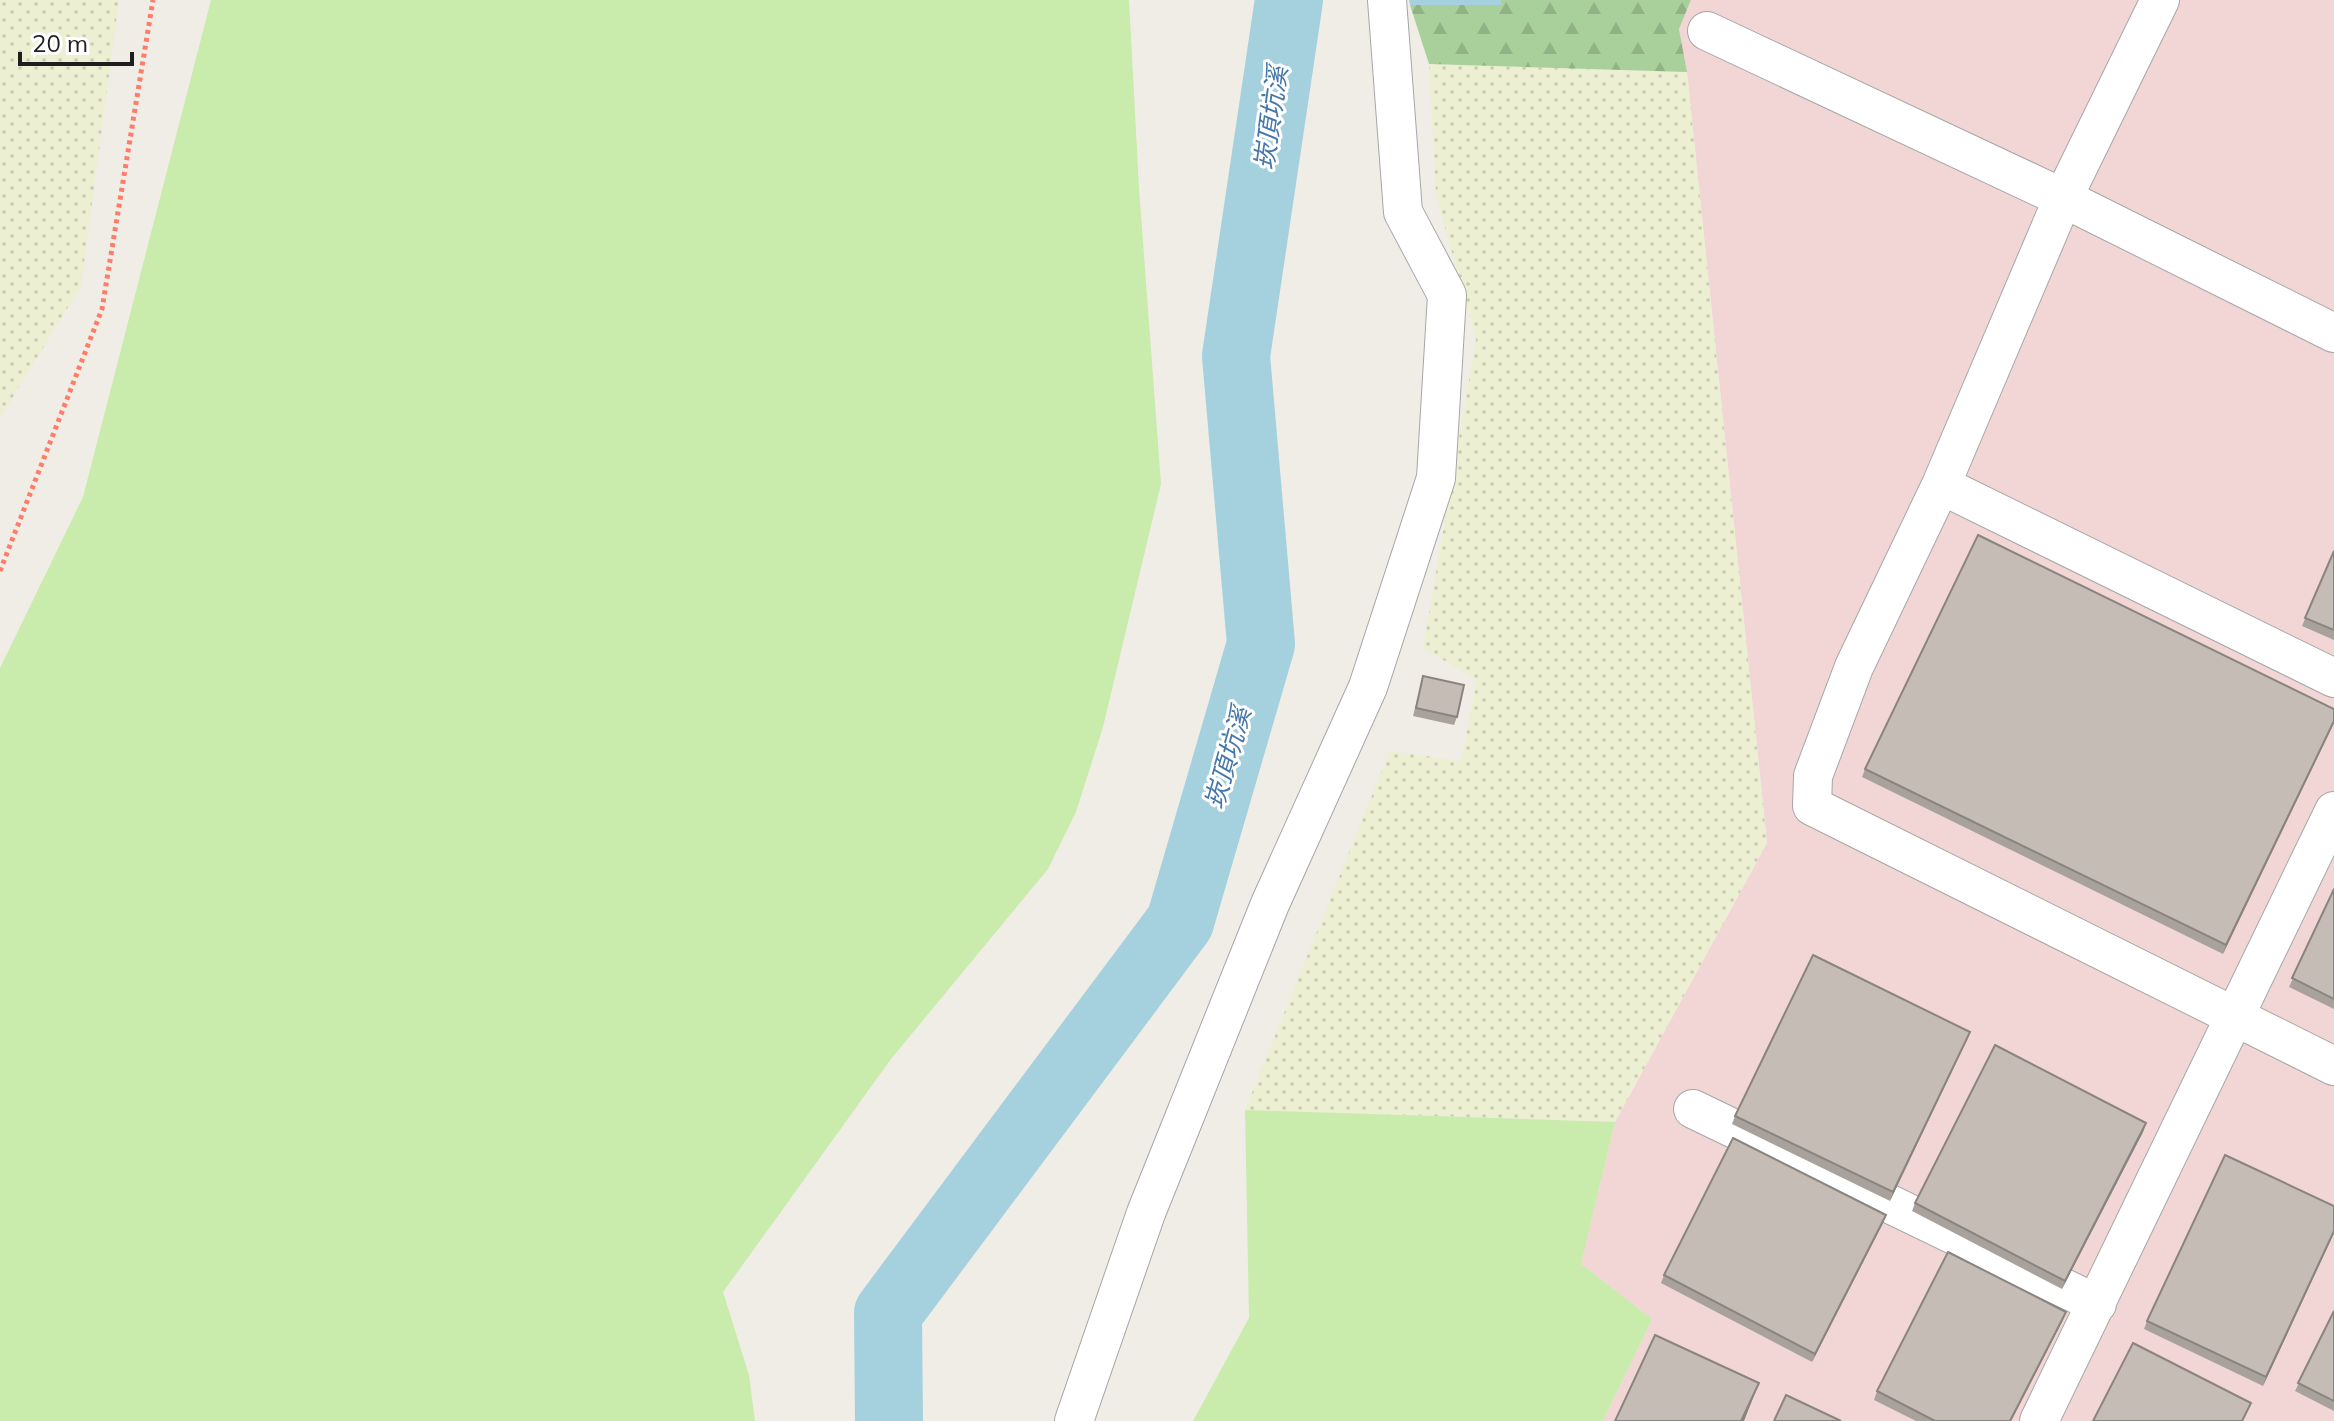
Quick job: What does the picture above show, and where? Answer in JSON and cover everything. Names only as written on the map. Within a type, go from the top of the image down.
[{"type":"street","points":[[1074,1421],[1146,1213],[1270,904],[1368,687],[1436,478],[1447,295],[1403,212],[1387,0]]},
{"type":"street","points":[[2160,0],[2063,198],[1941,485],[1854,667],[1813,776],[1812,806],[2334,1066]]},
{"type":"street","points":[[1707,31],[2063,198],[2334,333]]},
{"type":"street","points":[[1941,485],[2334,678]]},
{"type":"street","points":[[2039,1421],[2334,811]]},
{"type":"street","points":[[1693,1109],[2097,1304]]},
{"type":"path","points":[[0,571],[102,309],[153,0]]},
{"type":"shaded area","points":[[1691,0],[2334,0],[2334,1421],[1603,1421],[1652,1319],[1581,1264],[1615,1122],[1767,843],[1687,72],[1679,29]]},
{"type":"green space","points":[[0,0],[119,0],[81,286],[0,418]]},
{"type":"green space","points":[[211,0],[1129,0],[1139,188],[1161,484],[1103,727],[1076,812],[1048,869],[891,1059],[723,1292],[749,1375],[755,1421],[0,1421],[0,668],[83,497]]},
{"type":"green space","points":[[1501,0],[1691,0],[1679,29],[1687,72],[1429,64],[1410,5],[1501,5]]},
{"type":"green space","points":[[1429,64],[1687,72],[1767,843],[1615,1122],[1245,1110],[1390,751],[1461,761],[1477,680],[1423,648],[1476,339],[1436,195]]},
{"type":"green space","points":[[1245,1110],[1615,1122],[1581,1264],[1652,1319],[1603,1421],[1193,1421],[1249,1318]]},
{"type":"water","points":[[1409,0],[1501,0],[1502,5],[1410,5]]},
{"type":"building","points":[[1978,535],[2334,709],[2334,721],[2226,945],[1865,769]]},
{"type":"building","points":[[2334,551],[2334,630],[2305,618]]},
{"type":"building","points":[[1423,676],[1464,685],[1457,717],[1416,708]]},
{"type":"building","points":[[2334,889],[2334,999],[2292,978]]},
{"type":"building","points":[[1813,955],[1970,1032],[1893,1192],[1735,1116]]},
{"type":"building","points":[[1995,1045],[2146,1123],[2065,1281],[1915,1203]]},
{"type":"building","points":[[1733,1138],[1886,1215],[1815,1354],[1664,1275]]},
{"type":"building","points":[[2225,1155],[2334,1206],[2334,1231],[2266,1377],[2147,1321]]},
{"type":"building","points":[[1948,1252],[2066,1312],[2010,1421],[1935,1421],[1877,1391]]},
{"type":"building","points":[[2334,1311],[2334,1401],[2298,1383]]},
{"type":"building","points":[[1655,1335],[1759,1383],[1741,1421],[1615,1421]]},
{"type":"building","points":[[2133,1343],[2251,1403],[2242,1421],[2093,1421]]},
{"type":"building","points":[[1786,1395],[1841,1421],[1774,1421]]},
{"type":"waterway","name":"崁頂坑溪","points":[[889,1421],[888,1313],[1180,922],[1261,644],[1236,356],[1289,0]]}]
